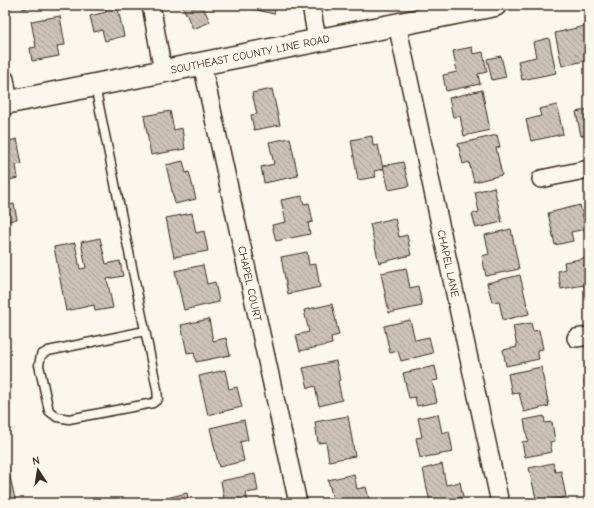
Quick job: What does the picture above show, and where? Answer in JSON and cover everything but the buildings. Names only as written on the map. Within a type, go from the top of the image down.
[{"type":"street","points":[[151,5],[163,72]]},
{"type":"street","points":[[311,5],[317,40]]},
{"type":"street","name":"SOUTHEAST COUNTY LINE ROAD","points":[[7,103],[469,8],[495,5]]},
{"type":"street","name":"CHAPEL LANE","points":[[397,24],[500,503]]},
{"type":"street","name":"CHAPEL COURT","points":[[202,64],[298,503]]},
{"type":"street","points":[[5,80],[7,103]]},
{"type":"street","points":[[541,179],[589,169]]},
{"type":"lane","points":[[95,85],[145,331],[158,398],[153,403],[69,418],[58,417],[49,411],[39,364],[41,355],[48,350],[145,331]]}]
